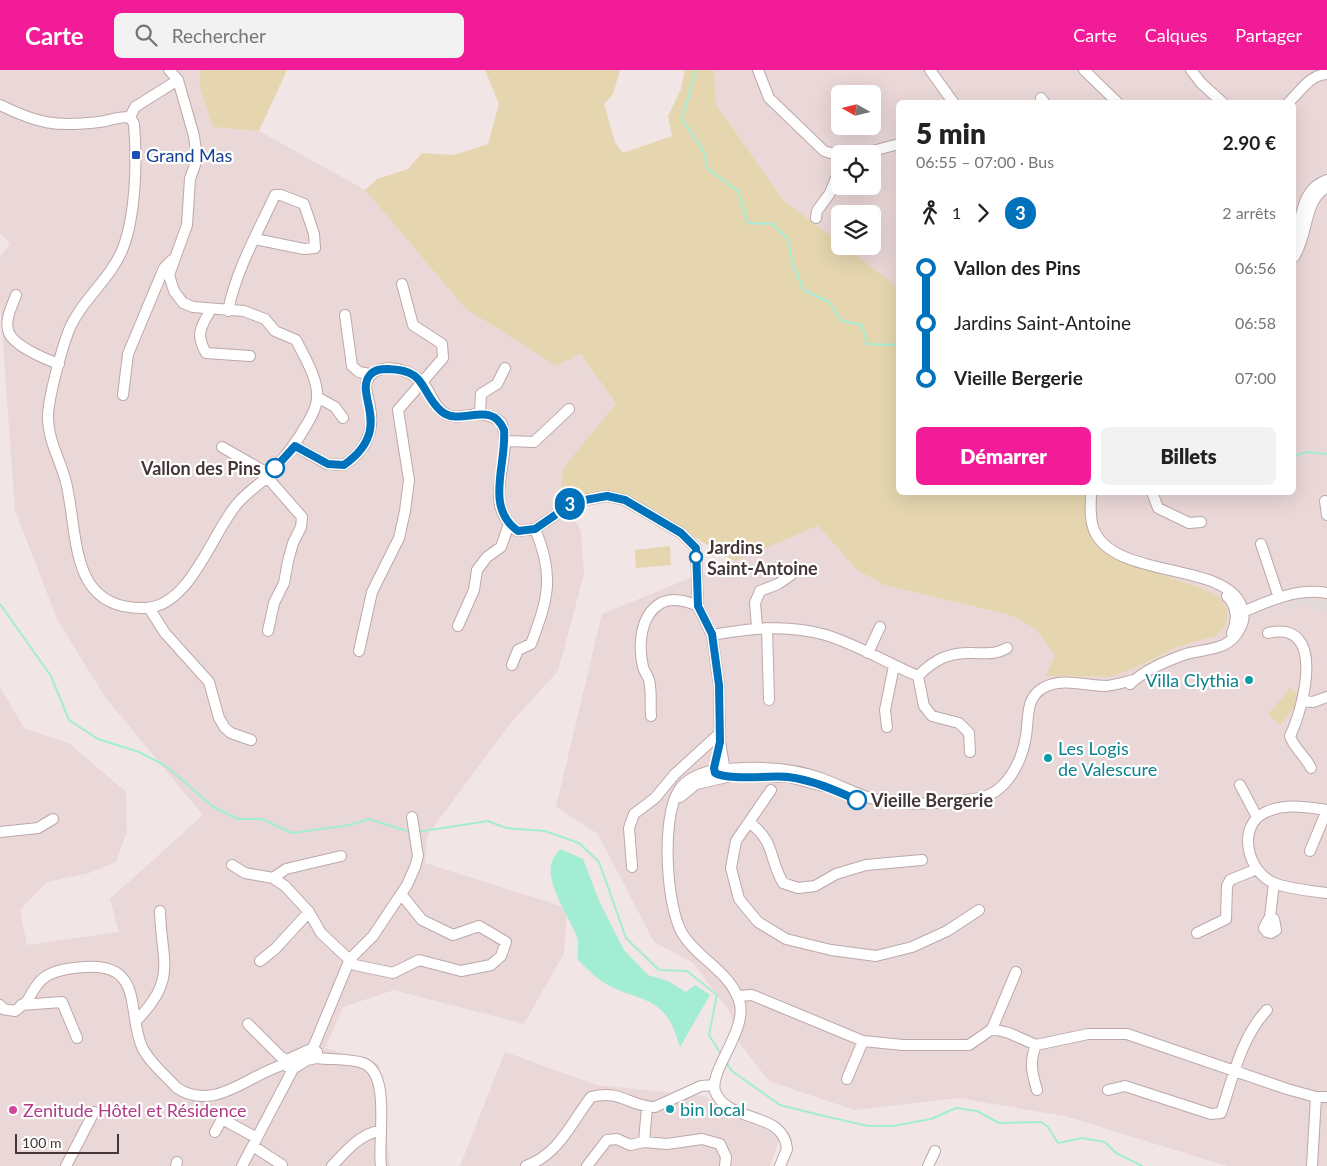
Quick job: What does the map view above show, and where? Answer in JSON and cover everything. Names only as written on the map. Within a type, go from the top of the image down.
[{"type":"street","points":[[130,117],[134,124],[135,178],[124,248],[116,263],[78,312],[69,331],[59,364],[48,416],[52,447],[66,480],[80,565],[90,585],[105,601],[123,607],[148,608],[170,600],[188,581],[237,504],[295,446],[313,413],[317,398],[313,378],[296,340],[275,331],[265,319],[244,311],[193,307],[183,302],[174,291],[169,275],[187,225],[190,179],[197,159],[194,136],[178,80],[169,70]]},
{"type":"street","points":[[758,70],[769,98],[824,151],[831,153]]},
{"type":"street","points":[[930,70],[952,100]]},
{"type":"street","points":[[1084,70],[1114,100]]},
{"type":"street","points":[[1191,70],[1201,83],[1220,100]]},
{"type":"street","points":[[1290,100],[1318,74],[1327,74]]},
{"type":"street","points":[[130,117],[135,107],[178,80]]},
{"type":"street","points":[[0,105],[27,118],[50,125],[76,125],[107,121],[123,116],[130,117]]},
{"type":"street","points":[[881,149],[896,145]]},
{"type":"street","points":[[1296,233],[1303,200],[1317,184],[1327,180]]},
{"type":"street","points":[[1303,200],[1318,194],[1327,187]]},
{"type":"street","points":[[816,218],[831,190]]},
{"type":"street","points":[[228,310],[232,291],[255,239],[275,195],[281,195],[304,204],[314,234],[315,248],[304,249],[255,239]]},
{"type":"street","points":[[1296,254],[1304,237],[1303,200]]},
{"type":"street","points":[[123,395],[128,354],[164,268],[173,260]]},
{"type":"street","points":[[360,651],[372,592],[399,538],[405,510],[409,480],[398,410],[443,358],[442,344],[413,326],[402,284]]},
{"type":"street","points":[[16,295],[8,319],[8,331],[15,341],[59,364]]},
{"type":"street","points":[[211,309],[200,328],[199,342],[206,352],[250,356]]},
{"type":"street","points":[[345,315],[352,366],[359,372],[370,374],[379,369],[402,370],[422,381],[430,398],[442,411],[459,417],[480,413],[492,416],[501,422],[505,441],[498,499],[503,516],[518,531],[535,529],[574,502],[607,496],[625,500],[681,533],[696,548],[698,606],[712,634],[719,685],[720,775]]},
{"type":"street","points":[[480,413],[481,394],[497,384],[505,368]]},
{"type":"street","points":[[295,446],[328,464],[344,465],[358,455],[370,436],[372,417],[366,386],[370,374]]},
{"type":"street","points":[[317,398],[335,407],[343,418]]},
{"type":"street","points":[[505,441],[534,442],[569,409]]},
{"type":"street","points":[[222,447],[268,475],[302,517],[301,527],[293,543],[288,561],[284,583],[274,603],[268,632]]},
{"type":"street","points":[[775,773],[816,784],[857,800],[888,808],[938,807],[988,802],[1007,790],[1020,771],[1030,743],[1035,707],[1046,694],[1062,688],[1118,690],[1158,665],[1202,651],[1219,648],[1231,641],[1242,626],[1234,594],[1225,587],[1131,559],[1105,546],[1097,535],[1091,520],[1091,495]]},
{"type":"street","points":[[1153,495],[1158,508],[1189,523],[1200,522]]},
{"type":"street","points":[[1326,501],[1327,515]]},
{"type":"street","points":[[458,626],[474,590],[477,570],[487,557],[501,546],[509,524]]},
{"type":"street","points":[[512,665],[518,650],[531,644],[545,607],[548,575],[543,548],[535,529]]},
{"type":"street","points":[[1261,544],[1279,598]]},
{"type":"street","points":[[770,700],[762,627],[755,603],[760,591],[778,584],[791,575]]},
{"type":"street","points":[[1239,609],[1302,593],[1327,593]]},
{"type":"street","points":[[651,716],[649,680],[643,668],[642,660],[642,635],[647,616],[655,607],[668,600],[688,601],[698,606]]},
{"type":"street","points":[[148,608],[165,633],[209,682],[219,718],[225,728],[231,734],[251,740]]},
{"type":"street","points":[[712,634],[762,627],[800,630],[827,635],[918,676]]},
{"type":"street","points":[[868,653],[880,628]]},
{"type":"street","points":[[1268,633],[1286,633],[1304,643],[1307,665],[1304,701],[1290,736],[1312,768]]},
{"type":"street","points":[[918,676],[932,662],[950,656],[972,653],[996,655],[1007,648]]},
{"type":"street","points":[[888,727],[885,710],[894,666]]},
{"type":"street","points":[[918,676],[924,706],[932,716],[959,723],[969,733],[970,752]]},
{"type":"street","points":[[780,1166],[787,1149],[780,1131],[764,1121],[727,1107],[716,1092],[715,1082],[737,1030],[740,1008],[737,996],[730,982],[682,935],[675,920],[670,887],[668,838],[668,818],[673,804],[696,784],[720,775],[803,772],[885,802],[903,803],[980,798],[1001,788],[1015,768],[1025,743],[1029,707],[1034,696],[1042,688],[1069,682],[1106,686],[1134,680]]},
{"type":"street","points":[[1304,701],[1313,702],[1327,697]]},
{"type":"street","points":[[632,867],[629,828],[634,814],[655,798],[675,774],[720,738]]},
{"type":"street","points":[[775,773],[771,790],[736,841],[731,868],[739,899],[758,922],[786,939],[831,950],[876,956],[912,947],[947,931],[979,910]]},
{"type":"street","points":[[1240,785],[1257,817]]},
{"type":"street","points":[[1310,851],[1327,810],[1282,807],[1257,817],[1248,838],[1248,852],[1257,869],[1274,883],[1327,893]]},
{"type":"street","points":[[242,1166],[255,1142],[289,1064],[312,1048],[350,959],[373,936],[401,894],[415,868],[418,856],[412,817]]},
{"type":"street","points":[[0,832],[38,828],[54,819]]},
{"type":"street","points":[[750,822],[767,839],[774,866],[783,883],[798,888],[815,886],[836,874],[866,865],[922,860]]},
{"type":"street","points":[[274,878],[286,869],[341,856]]},
{"type":"street","points":[[232,865],[245,873],[274,878],[295,895],[309,912],[321,933],[355,965],[393,973],[419,960],[461,971],[491,965],[501,956],[506,942],[488,930],[479,926],[453,935],[422,920],[401,894]]},
{"type":"street","points":[[1197,933],[1226,919],[1227,886],[1230,880],[1257,869]]},
{"type":"street","points":[[1270,917],[1274,883]]},
{"type":"street","points":[[136,1020],[158,994],[163,978],[165,955],[160,911]]},
{"type":"street","points":[[260,962],[275,949],[309,912]]},
{"type":"street","points":[[0,1005],[3,1009],[15,1011],[36,985],[46,976],[69,968],[96,966],[112,970],[125,981],[133,995],[138,1037],[143,1049],[177,1088],[192,1096],[207,1097],[222,1093],[258,1074],[316,1058],[365,1064],[373,1071],[381,1096],[383,1116],[379,1152],[381,1166]]},
{"type":"street","points":[[737,996],[752,995],[863,1041],[903,1045],[969,1045],[992,1029],[1016,972]]},
{"type":"street","points":[[740,1008],[756,998]]},
{"type":"street","points":[[21,1005],[62,1002],[76,1038]]},
{"type":"street","points":[[1108,1090],[1125,1086],[1211,1114],[1221,1113],[1248,1035],[1267,1010]]},
{"type":"street","points":[[248,1024],[289,1064]]},
{"type":"street","points":[[992,1029],[1009,1033],[1036,1045],[1088,1034],[1127,1034],[1235,1072],[1316,1097],[1327,1097]]},
{"type":"street","points":[[848,1079],[863,1041]]},
{"type":"street","points":[[1036,1045],[1032,1057],[1032,1070],[1037,1090]]},
{"type":"street","points":[[312,1048],[317,1052],[316,1058]]},
{"type":"street","points":[[526,1166],[539,1161],[553,1150],[571,1128],[590,1097],[615,1095],[647,1107],[664,1104],[701,1086],[715,1082]]},
{"type":"street","points":[[1312,1166],[1316,1097]]},
{"type":"street","points":[[644,1142],[647,1107]]},
{"type":"street","points":[[66,1166],[94,1112]]},
{"type":"street","points":[[215,1132],[222,1119],[255,1142],[282,1165]]},
{"type":"street","points":[[332,1166],[346,1151],[370,1132],[380,1132]]},
{"type":"street","points":[[587,1166],[608,1140],[617,1139],[630,1145],[644,1142],[668,1144],[702,1139],[711,1141],[720,1144],[726,1157],[725,1166]]},
{"type":"street","points":[[928,1166],[935,1151]]},
{"type":"shaded area","points":[[0,70],[201,70],[199,85],[213,127],[259,131],[365,190],[465,308],[580,353],[616,405],[563,468],[560,492],[581,531],[584,574],[558,671],[509,725],[427,836],[425,863],[567,908],[564,953],[524,1024],[394,990],[343,1007],[325,1048],[379,1064],[390,1166],[0,1166],[0,687],[24,728],[70,744],[126,792],[127,831],[116,862],[89,873],[47,882],[20,910],[27,945],[119,932],[110,899],[203,815],[105,697],[57,619],[15,510],[0,301],[0,257],[10,243],[0,233]]},
{"type":"shaded area","points":[[201,70],[287,70],[259,131],[213,127],[199,85]]},
{"type":"shaded area","points":[[485,70],[620,70],[613,94],[604,104],[615,142],[623,153],[672,136],[668,116],[681,89],[685,70],[714,70],[716,104],[783,200],[831,236],[831,255],[856,255],[896,286],[896,495],[1086,495],[1086,516],[1092,540],[1113,558],[1207,590],[1221,598],[1227,610],[1227,620],[1224,628],[1216,636],[1177,647],[1135,668],[1111,677],[1045,676],[1055,656],[1036,629],[1010,615],[884,585],[857,570],[818,526],[734,561],[626,496],[596,492],[565,500],[560,492],[563,468],[616,404],[580,353],[557,366],[465,308],[365,190],[377,179],[408,169],[422,153],[454,155],[488,144],[499,104]]},
{"type":"shaded area","points":[[714,70],[1327,70],[1327,1166],[1227,1166],[1065,1116],[958,1098],[854,1110],[769,1081],[741,1045],[729,1011],[693,963],[654,942],[598,834],[556,807],[602,614],[818,526],[857,570],[884,585],[1010,615],[1036,629],[1055,656],[1046,676],[1110,677],[1135,668],[1177,647],[1216,636],[1224,628],[1227,620],[1227,610],[1207,590],[1113,558],[1092,540],[1086,516],[1086,495],[1296,495],[1296,100],[896,100],[896,286],[856,255],[881,255],[881,205],[831,205],[831,236],[783,200],[716,104]]},
{"type":"shaded area","points":[[670,546],[671,565],[636,568],[635,550]]},
{"type":"shaded area","points":[[1304,598],[1327,602],[1327,608],[1321,611],[1304,604],[1289,609],[1287,605]]},
{"type":"shaded area","points":[[1290,688],[1302,698],[1280,725],[1268,715]]},
{"type":"shaded area","points":[[560,849],[583,859],[600,903],[624,950],[648,975],[668,981],[686,992],[695,985],[710,995],[680,1047],[669,1020],[658,1007],[646,1000],[609,986],[578,960],[577,937],[559,900],[550,870],[553,858]]},
{"type":"shaded area","points":[[505,1052],[596,1085],[704,1096],[780,1137],[770,1166],[460,1166]]},
{"type":"waterway","points":[[696,70],[682,119],[703,150],[708,169],[738,191],[748,223],[773,224],[788,239],[793,265],[804,290],[829,302],[842,321],[862,325],[867,344],[896,345]]},
{"type":"waterway","points":[[1296,455],[1307,452],[1327,454]]},
{"type":"waterway","points":[[0,604],[51,676],[69,720],[98,739],[139,752],[166,766],[212,806],[238,819],[262,819],[292,833],[350,825],[369,819],[410,832]]},
{"type":"waterway","points":[[417,832],[488,821],[506,828],[545,831],[579,843],[599,862],[626,938],[659,970],[687,971],[717,995],[709,1035],[721,1054]]},
{"type":"waterway","points":[[726,1062],[732,1071],[780,1105],[868,1126],[893,1126],[931,1119],[956,1108],[977,1111],[999,1123],[1041,1122],[1048,1127],[1058,1143],[1082,1138],[1105,1142],[1116,1153],[1142,1166]]},
{"type":"bus line","name":"3","points":[[275,468],[295,446],[328,464],[344,465],[358,455],[370,436],[372,417],[366,386],[370,374],[379,369],[402,370],[422,381],[430,398],[442,411],[449,415],[459,417],[480,413],[492,416],[501,422],[505,441],[498,499],[503,516],[518,531],[535,529],[574,502],[607,496],[625,500],[681,533],[696,548],[698,606],[712,634],[719,685],[720,742],[714,768],[715,773],[726,777],[789,777],[816,784],[857,800]]},
{"type":"place","name":"Grand Mas","points":[[136,155]]},
{"type":"place","name":"Vallon des Pins","points":[[275,468]]},
{"type":"place","name":"Jardins Saint-Antoine","points":[[696,557]]},
{"type":"place","name":"Villa Clythia","points":[[1249,680]]},
{"type":"place","name":"Les Logis de Valescure","points":[[1048,758]]},
{"type":"place","name":"Vieille Bergerie","points":[[857,800]]},
{"type":"place","name":"bin local","points":[[670,1109]]},
{"type":"place","name":"Zenitude Hôtel et Résidence","points":[[13,1110]]}]
